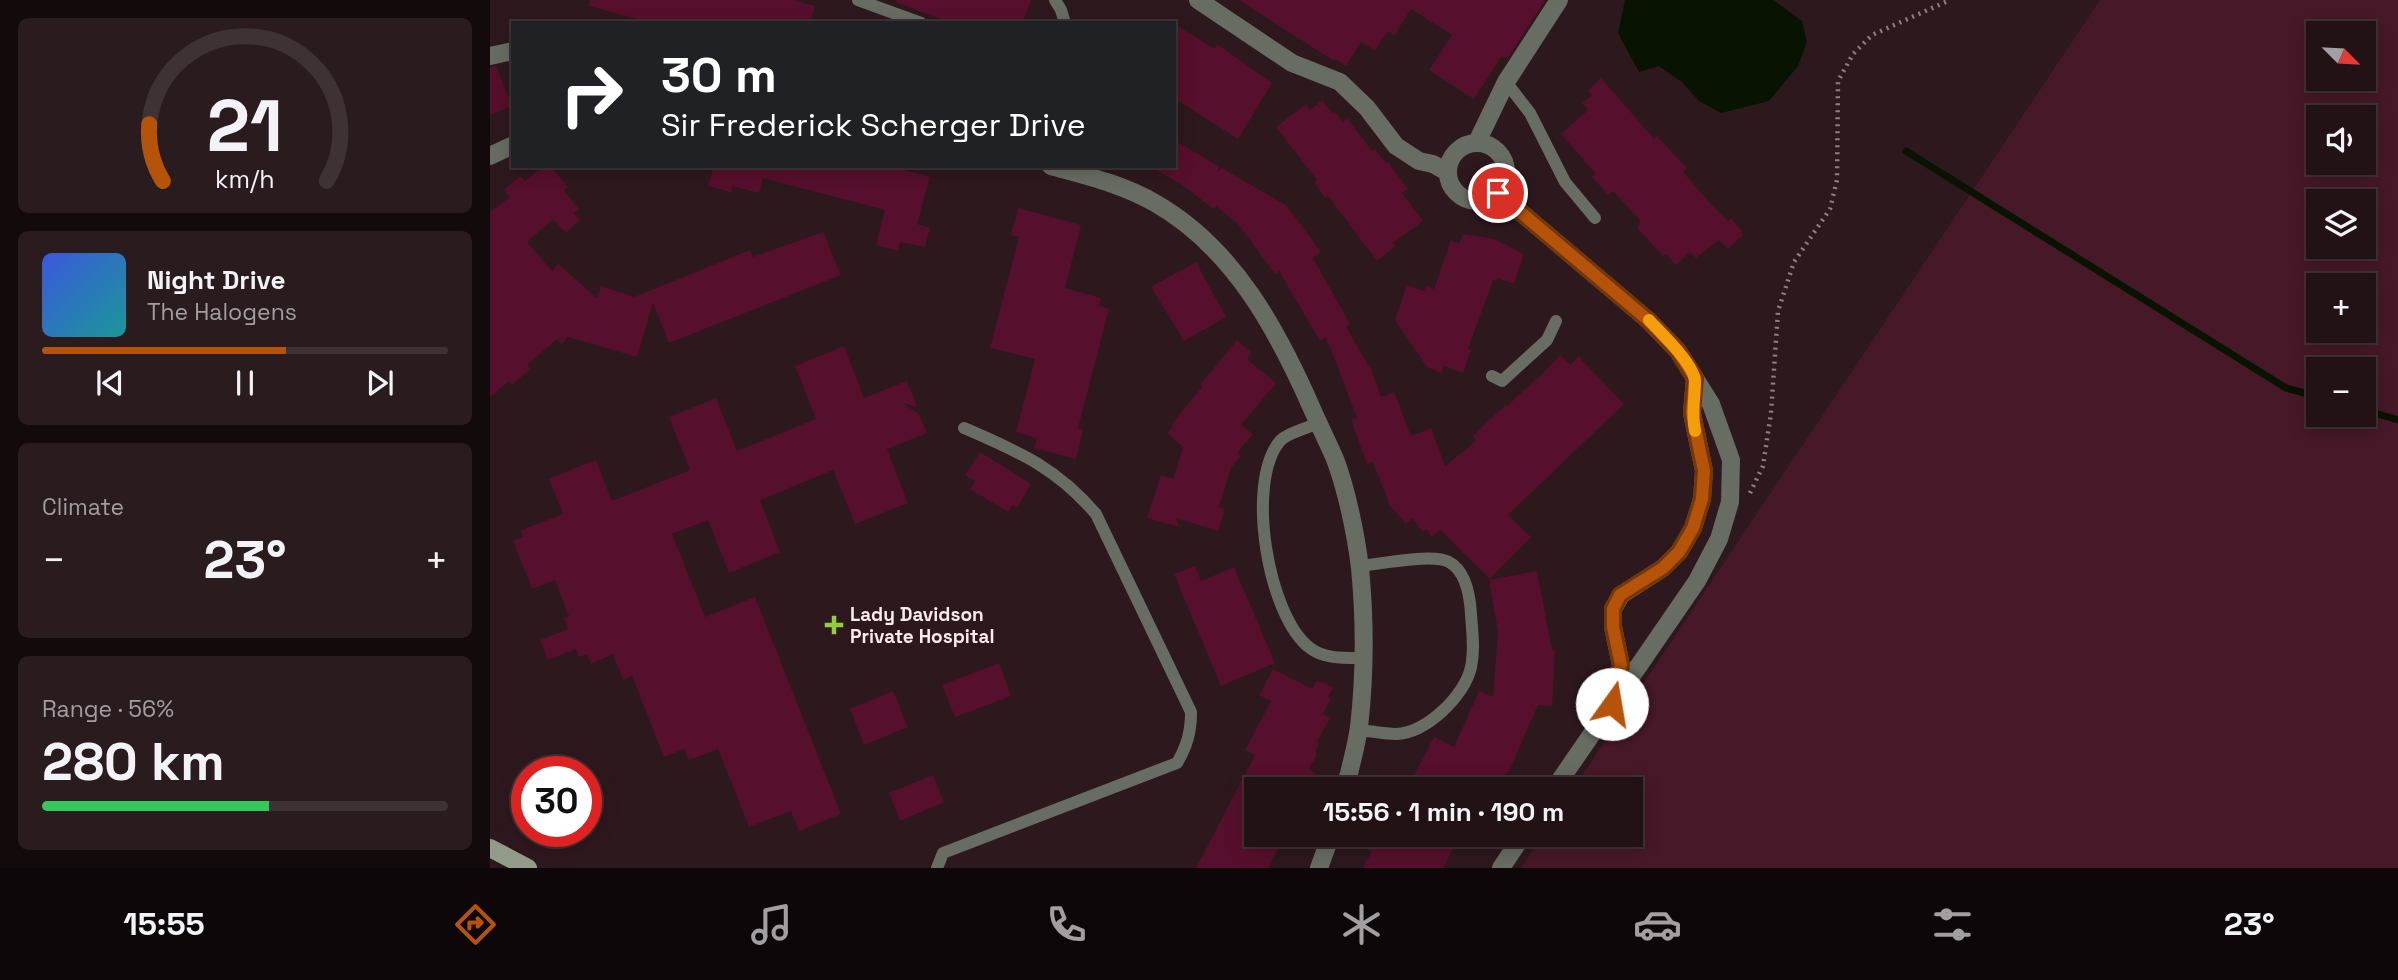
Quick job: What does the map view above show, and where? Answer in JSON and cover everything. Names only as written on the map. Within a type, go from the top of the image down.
[{"type":"main road","points":[[490,848],[506,863],[528,868]]},
{"type":"street","points":[[1198,0],[1292,63],[1340,82],[1367,108],[1396,146],[1419,161],[1433,164],[1447,172]]},
{"type":"street","points":[[1477,142],[1506,82],[1559,0]]},
{"type":"street","points":[[490,56],[511,51]]},
{"type":"street","points":[[1477,142],[1498,151],[1507,172],[1498,193],[1488,200],[1476,202],[1465,200],[1455,193],[1447,172],[1449,161],[1456,151],[1477,142]]},
{"type":"street","points":[[490,156],[511,146]]},
{"type":"street","points":[[1059,168],[1112,182],[1156,203],[1186,224],[1211,246],[1255,299],[1280,340],[1336,461],[1360,566],[1363,620],[1359,730],[1348,777]]},
{"type":"street","points":[[1498,193],[1648,320],[1678,351],[1711,404],[1731,460],[1730,502],[1719,539],[1697,581],[1562,777]]},
{"type":"street","points":[[1612,704],[1621,665],[1613,627],[1613,609],[1620,595],[1663,568],[1679,552],[1693,528],[1702,499],[1704,471],[1692,413],[1695,378]]},
{"type":"street","points":[[1319,868],[1327,847]]},
{"type":"street","points":[[1501,868],[1515,847]]},
{"type":"lane","points":[[858,0],[916,21]]},
{"type":"lane","points":[[1055,0],[1062,10],[1065,21]]},
{"type":"lane","points":[[1506,82],[1530,113],[1564,182],[1594,218]]},
{"type":"lane","points":[[1492,376],[1502,381],[1547,340],[1556,321]]},
{"type":"lane","points":[[1319,423],[1281,440],[1268,462],[1263,530],[1270,569],[1288,616],[1299,636],[1311,649],[1333,657],[1362,658]]},
{"type":"lane","points":[[937,868],[943,853],[1177,763],[1186,747],[1191,728],[1191,712],[1096,514],[1076,490],[1046,467],[964,428]]},
{"type":"lane","points":[[1359,730],[1399,734],[1430,721],[1453,703],[1471,669],[1474,645],[1470,596],[1463,578],[1452,562],[1439,558],[1360,566]]},
{"type":"path","points":[[1730,502],[1745,504],[1763,466],[1770,413],[1777,311],[1794,262],[1830,209],[1837,180],[1838,81],[1853,54],[1872,35],[1950,0]]},
{"type":"shaded area","points":[[1625,0],[1773,0],[1802,21],[1807,42],[1798,66],[1769,101],[1721,113],[1699,101],[1682,82],[1659,66],[1639,72],[1618,33]]},
{"type":"shaded area","points":[[2100,0],[2398,0],[2398,868],[1521,868],[1535,847],[1643,847],[1643,777],[1581,777]]},
{"type":"building","points":[[590,0],[794,0],[815,6],[811,21],[645,21],[589,6]]},
{"type":"building","points":[[1031,0],[1023,21],[946,21],[896,2]]},
{"type":"building","points":[[1239,0],[1545,0],[1508,58],[1501,57],[1474,99],[1429,70],[1452,35],[1411,9],[1394,36],[1388,31],[1375,51],[1361,42],[1346,66]]},
{"type":"building","points":[[1176,25],[1215,49],[1217,44],[1272,83],[1238,139],[1176,99]]},
{"type":"building","points":[[496,66],[511,106],[490,115],[490,67]]},
{"type":"building","points":[[1601,78],[1654,139],[1657,136],[1687,168],[1683,172],[1712,205],[1728,221],[1731,218],[1741,230],[1743,235],[1728,249],[1719,240],[1696,258],[1690,252],[1676,265],[1666,254],[1663,256],[1638,229],[1640,220],[1613,191],[1608,195],[1592,177],[1596,174],[1561,134],[1588,110],[1582,103],[1592,95],[1588,90]]},
{"type":"building","points":[[1322,100],[1343,122],[1347,118],[1372,151],[1375,149],[1386,163],[1388,162],[1408,189],[1402,193],[1423,221],[1393,243],[1396,246],[1377,261],[1328,196],[1325,198],[1314,182],[1317,180],[1276,127],[1306,104],[1310,110]]},
{"type":"building","points":[[1176,141],[1220,167],[1216,173],[1222,168],[1287,206],[1321,252],[1313,258],[1350,324],[1346,327],[1372,371],[1381,397],[1394,392],[1411,436],[1431,428],[1445,466],[1476,441],[1473,436],[1537,380],[1560,355],[1571,365],[1578,356],[1624,404],[1508,515],[1531,537],[1490,579],[1440,530],[1432,537],[1426,529],[1423,532],[1412,518],[1406,524],[1390,506],[1373,462],[1367,464],[1351,420],[1357,418],[1326,337],[1320,341],[1279,271],[1275,274],[1238,224],[1216,206],[1214,209],[1153,168],[1176,168]]},
{"type":"building","points":[[541,168],[552,168],[568,187],[564,191],[579,209],[574,213],[580,220],[566,233],[553,219],[527,242],[552,271],[558,264],[597,298],[601,286],[634,297],[750,250],[753,257],[823,232],[841,275],[669,343],[653,303],[637,357],[568,337],[562,344],[557,339],[527,365],[530,369],[512,385],[509,381],[490,397],[490,212],[510,197],[504,190],[520,176],[525,181]]},
{"type":"building","points":[[713,168],[896,168],[930,177],[917,224],[930,228],[925,247],[900,242],[898,251],[876,245],[885,210],[763,178],[759,193],[732,186],[731,192],[708,186]]},
{"type":"building","points":[[1018,208],[1081,225],[1065,288],[1101,298],[1099,306],[1109,309],[1078,428],[1083,430],[1076,459],[1034,448],[1037,438],[1016,432],[1035,359],[990,348],[1019,237],[1011,235]]},
{"type":"building","points":[[1463,234],[1494,239],[1524,254],[1514,284],[1497,278],[1497,281],[1493,280],[1468,349],[1471,350],[1463,373],[1444,366],[1442,373],[1427,367],[1395,320],[1407,285],[1424,291],[1426,286],[1434,289],[1451,240],[1459,244]]},
{"type":"building","points":[[1196,262],[1226,317],[1184,341],[1151,287]]},
{"type":"building","points":[[1237,340],[1252,353],[1247,359],[1276,383],[1241,425],[1253,434],[1237,453],[1241,456],[1231,468],[1219,507],[1225,509],[1218,531],[1176,518],[1179,527],[1147,518],[1161,475],[1173,479],[1183,447],[1167,433],[1173,427],[1171,425]]},
{"type":"building","points":[[844,346],[864,398],[907,381],[917,407],[902,403],[919,414],[927,433],[887,449],[908,503],[855,524],[833,470],[760,500],[780,552],[729,573],[708,520],[672,534],[705,617],[755,597],[841,814],[799,831],[791,811],[749,827],[718,749],[689,760],[684,749],[664,757],[632,676],[623,680],[613,654],[591,664],[587,654],[579,657],[576,649],[548,660],[540,640],[568,629],[564,618],[569,616],[555,580],[532,589],[513,541],[523,537],[521,530],[563,514],[549,479],[580,466],[596,460],[612,501],[690,470],[669,417],[716,398],[737,451],[816,419],[795,366]]},
{"type":"building","points":[[980,452],[1031,484],[1017,508],[1013,505],[1008,512],[970,489],[975,481],[965,475]]},
{"type":"building","points":[[1195,566],[1201,581],[1234,567],[1275,663],[1221,686],[1174,574]]},
{"type":"building","points":[[1537,571],[1552,650],[1555,650],[1552,706],[1538,705],[1505,777],[1413,777],[1434,737],[1454,747],[1479,691],[1493,697],[1498,632],[1489,580]]},
{"type":"building","points":[[999,663],[1011,696],[955,717],[942,685]]},
{"type":"building","points":[[1273,669],[1312,689],[1317,680],[1333,688],[1323,714],[1330,718],[1317,742],[1317,754],[1309,769],[1316,773],[1314,777],[1244,777],[1244,847],[1279,847],[1268,868],[1196,868],[1255,755],[1245,750],[1271,701],[1259,695]]},
{"type":"building","points":[[893,691],[908,727],[864,745],[850,709]]},
{"type":"building","points":[[933,775],[944,802],[900,821],[889,793]]},
{"type":"building","points":[[1364,847],[1454,847],[1443,868],[1363,868],[1372,851]]},
{"type":"waterway","points":[[1906,151],[2286,388],[2306,393]]},
{"type":"waterway","points":[[2376,414],[2398,420]]},
{"type":"slow traffic","points":[[1649,320],[1678,351],[1695,378],[1692,413],[1695,431]]},
{"type":"place","name":"Lady Davidson Private Hospital","points":[[834,625]]},
{"type":"route","points":[[1498,193],[1648,320],[1678,351],[1695,378],[1692,413],[1704,471],[1702,499],[1693,528],[1679,552],[1663,568],[1620,595],[1613,609],[1613,627],[1621,665],[1612,704]]}]
